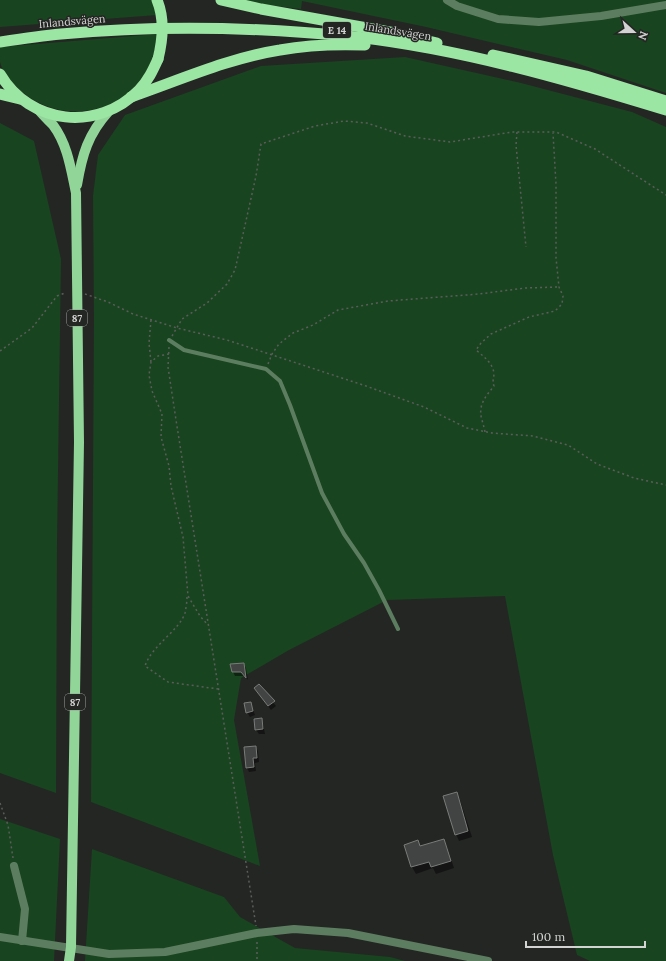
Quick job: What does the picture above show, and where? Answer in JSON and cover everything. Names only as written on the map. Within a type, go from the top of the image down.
[{"type":"highway","points":[[131,97],[147,80],[158,58],[163,37],[163,26],[162,15],[157,0]]},
{"type":"highway","points":[[221,0],[261,9],[395,33],[438,44]]},
{"type":"highway","name":"Inlandsvägen","points":[[0,36],[57,29],[142,23],[243,22],[372,33],[438,44],[586,76],[666,101]]},
{"type":"highway","name":"Inlandsvägen","points":[[0,42],[59,34],[140,28],[241,29],[356,38],[474,57],[578,83],[666,110]]},
{"type":"highway","points":[[0,74],[21,99],[49,114],[73,118],[85,117],[109,111],[131,97],[228,63],[279,50],[314,46],[358,44],[417,47]]},
{"type":"highway","points":[[0,94],[21,99]]},
{"type":"main road","points":[[38,109],[53,126],[64,143],[70,162],[76,193]]},
{"type":"main road","points":[[76,193],[81,160],[85,149],[95,128],[109,111]]},
{"type":"main road","name":"87","points":[[69,961],[71,948],[79,442],[76,193]]},
{"type":"street","points":[[447,0],[457,6],[498,19],[539,22],[601,16],[666,5]]},
{"type":"street","points":[[14,866],[26,909],[22,941]]},
{"type":"street","points":[[0,937],[109,954],[165,952],[257,933],[294,929],[348,933],[488,961]]},
{"type":"street","points":[[109,954],[118,961]]},
{"type":"lane","points":[[169,340],[184,350],[266,369],[280,381],[322,493],[344,534],[364,563],[398,629]]},
{"type":"path","points":[[257,961],[257,933],[168,367],[169,340],[182,319],[207,303],[227,284],[235,270],[256,176],[261,144],[315,126],[344,121],[367,123],[405,136],[450,142],[517,132],[553,132],[595,149],[666,195]]},
{"type":"path","points":[[517,132],[516,145],[526,247]]},
{"type":"path","points":[[485,432],[481,416],[481,405],[494,386],[492,382],[494,374],[490,362],[476,350],[491,334],[529,317],[555,310],[562,304],[563,296],[560,287],[556,258],[556,184],[553,132]]},
{"type":"path","points":[[266,369],[272,354],[279,344],[293,333],[313,325],[338,310],[388,301],[479,294],[525,288],[560,287]]},
{"type":"path","points":[[0,351],[32,328],[57,296],[65,293]]},
{"type":"path","points":[[82,293],[151,320],[177,328],[228,340],[272,354],[424,407],[467,428],[485,432],[533,436],[568,445],[597,464],[634,478],[666,485]]},
{"type":"path","points":[[151,320],[149,343],[151,362],[149,375],[152,391],[162,414],[161,437],[169,466],[182,537],[188,596],[185,614],[147,659],[145,666],[168,682],[218,689]]},
{"type":"path","points":[[151,362],[158,356],[169,354]]},
{"type":"path","points":[[188,596],[200,616],[208,625]]},
{"type":"path","points":[[0,803],[8,825],[14,866]]},
{"type":"green space","points":[[0,0],[153,0],[157,15],[0,27]]},
{"type":"green space","points":[[240,0],[666,0],[666,93],[567,60],[426,27],[302,1],[301,9]]},
{"type":"green space","points":[[158,34],[150,63],[141,79],[128,93],[97,109],[80,111],[62,110],[45,105],[29,97],[15,85],[4,72],[0,62],[0,47]]},
{"type":"green space","points":[[405,57],[521,83],[632,112],[666,127],[666,961],[590,961],[577,955],[553,855],[505,596],[387,600],[289,650],[241,678],[234,720],[260,866],[91,802],[94,319],[93,196],[98,155],[125,115],[261,66]]},
{"type":"green space","points":[[0,123],[34,141],[61,259],[57,544],[56,793],[0,773]]},
{"type":"green space","points":[[0,819],[60,839],[54,961],[0,961]]},
{"type":"green space","points":[[92,849],[224,897],[240,917],[295,948],[390,957],[405,961],[85,961]]},
{"type":"building","points":[[244,663],[246,678],[241,672],[232,672],[230,664]]},
{"type":"building","points":[[259,684],[275,701],[268,706],[254,688]]},
{"type":"building","points":[[251,702],[253,711],[246,713],[244,703]]},
{"type":"building","points":[[262,718],[263,729],[255,730],[254,719]]},
{"type":"building","points":[[256,746],[257,758],[253,758],[254,767],[246,768],[244,747]]},
{"type":"building","points":[[457,792],[468,831],[455,835],[443,796]]},
{"type":"building","points":[[444,839],[451,861],[431,867],[429,862],[411,867],[404,845],[418,840],[420,846]]}]
